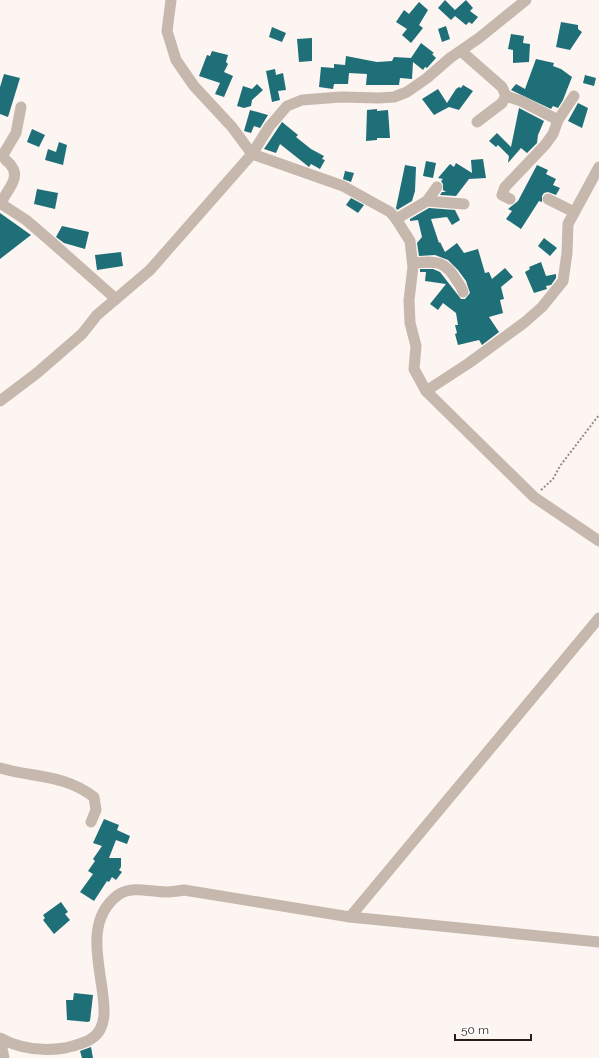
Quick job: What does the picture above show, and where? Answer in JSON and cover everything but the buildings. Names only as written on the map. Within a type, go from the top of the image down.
[{"type":"street","points":[[171,0],[167,32],[176,60],[194,86],[232,127],[252,154],[343,186],[390,212],[396,219],[410,241],[413,263],[409,300],[410,323],[416,346],[414,370],[426,391],[492,457],[534,496],[599,541]]},
{"type":"street","points":[[0,401],[37,373],[82,334],[97,315],[150,270],[252,154],[269,127],[287,106],[302,100],[341,97],[394,97],[407,92],[427,78],[461,50],[480,38],[526,0]]},
{"type":"street","points":[[461,50],[502,87],[506,96],[521,101],[558,120]]},
{"type":"street","points":[[477,122],[502,103],[506,96]]},
{"type":"street","points":[[510,200],[502,195],[501,192],[545,145],[553,134],[558,120],[574,96]]},
{"type":"street","points":[[21,107],[16,133],[3,155],[5,161],[13,167],[15,175],[12,184],[0,204],[26,220],[116,299]]},
{"type":"street","points":[[426,391],[469,363],[525,322],[542,307],[563,281],[567,253],[568,224],[599,167]]},
{"type":"street","points":[[396,219],[427,201],[437,187]]},
{"type":"street","points":[[548,199],[574,212]]},
{"type":"street","points":[[427,201],[464,204]]},
{"type":"street","points":[[413,263],[424,262],[447,266],[463,292]]},
{"type":"street","points":[[350,917],[599,618]]},
{"type":"street","points":[[0,768],[48,776],[66,781],[84,789],[94,797],[96,810],[91,822]]},
{"type":"street","points":[[1,1039],[29,1054],[56,1050],[92,1039],[101,1026],[104,998],[97,960],[96,935],[103,912],[117,896],[125,891],[135,890],[166,892],[184,890],[350,917],[599,942]]},
{"type":"street","points":[[1,1039],[4,1058]]},
{"type":"path","points":[[534,496],[553,479],[560,466],[599,415]]}]
